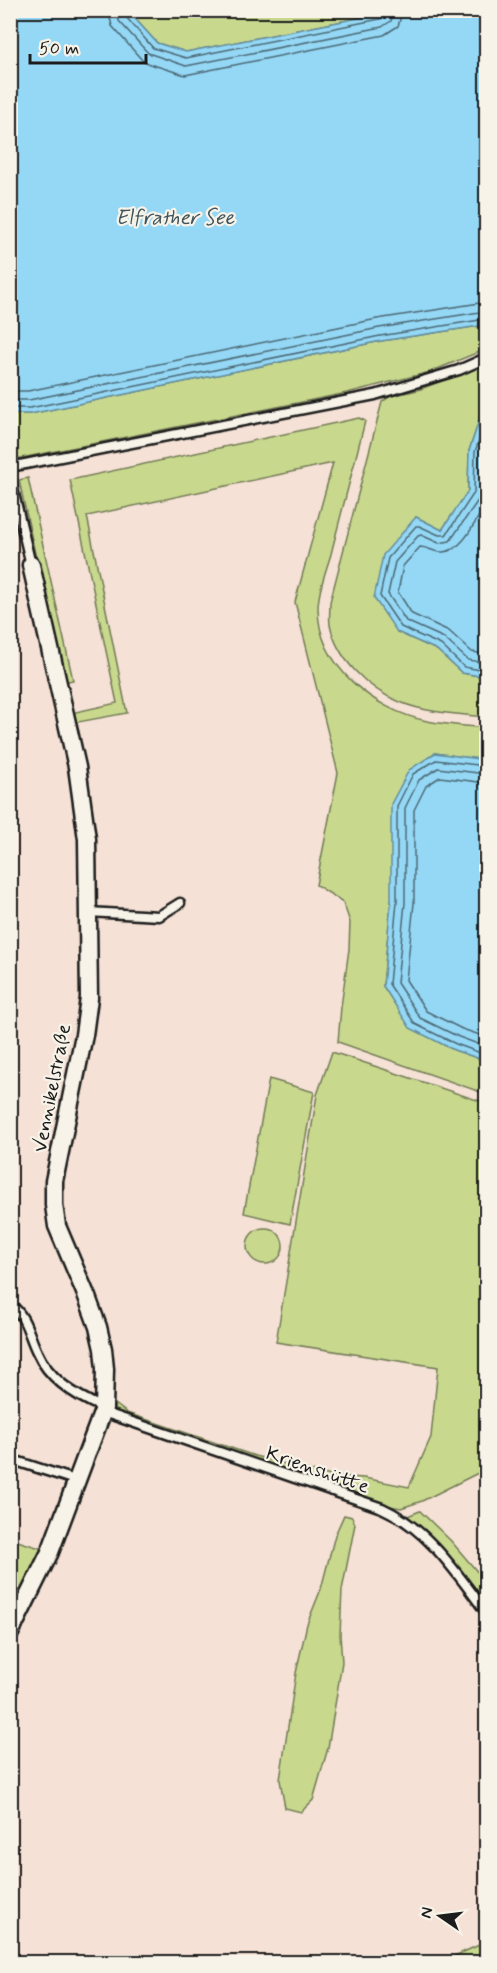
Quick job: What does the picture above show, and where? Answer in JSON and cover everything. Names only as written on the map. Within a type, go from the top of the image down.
[{"type":"street","name":"Vennikelstraße","points":[[10,1633],[50,1552],[78,1481],[103,1410],[105,1369],[98,1327],[57,1226],[54,1205],[54,1181],[84,1035],[89,998],[87,839],[77,767],[31,565]]},
{"type":"lane","points":[[10,467],[375,395],[459,370],[486,358]]},
{"type":"lane","points":[[10,477],[31,565]]},
{"type":"lane","points":[[88,912],[159,916],[180,903]]},
{"type":"lane","name":"Krienshütte","points":[[10,1304],[23,1317],[37,1353],[50,1372],[74,1393],[103,1410],[382,1508],[399,1516],[417,1529],[439,1551],[486,1612]]},
{"type":"lane","points":[[10,1459],[78,1481]]},
{"type":"green space","points":[[128,11],[394,11],[186,52],[157,43]]},
{"type":"green space","points":[[486,325],[486,349],[430,372],[347,393],[11,460],[10,414],[30,414],[381,341]]},
{"type":"green space","points":[[486,364],[486,400],[469,451],[468,491],[442,530],[416,517],[397,632],[437,650],[462,673],[486,677],[486,717],[420,709],[388,697],[377,690],[356,672],[340,650],[330,625],[330,602],[382,402],[391,396],[418,390]]},
{"type":"green space","points":[[359,418],[365,421],[318,601],[321,629],[328,649],[353,682],[369,696],[388,707],[427,721],[486,728],[486,760],[435,753],[391,902],[383,986],[411,1028],[454,1050],[486,1061],[486,1094],[338,1042],[350,922],[343,902],[316,885],[338,773],[295,602],[333,463],[87,516],[127,713],[73,723],[71,713],[117,703],[70,480]]},
{"type":"green space","points":[[28,478],[73,680],[63,682],[19,480]]},
{"type":"green space","points":[[332,1052],[486,1103],[486,1469],[422,1501],[401,1508],[380,1504],[130,1417],[117,1411],[110,1400],[127,1413],[255,1456],[331,1476],[364,1478],[409,1487],[431,1437],[438,1367],[276,1342],[317,1095]]},
{"type":"green space","points":[[269,1079],[314,1092],[290,1224],[244,1213]]},
{"type":"green space","points":[[265,1228],[278,1233],[283,1246],[278,1259],[265,1264],[252,1259],[247,1246],[252,1233]]},
{"type":"green space","points":[[420,1511],[451,1541],[486,1582],[486,1607],[405,1517]]},
{"type":"green space","points":[[344,1515],[352,1517],[355,1524],[342,1590],[340,1635],[342,1662],[328,1748],[313,1800],[301,1812],[285,1808],[280,1780],[296,1673],[307,1624],[321,1589],[335,1535]]},
{"type":"green space","points":[[11,1539],[43,1549],[11,1615]]},
{"type":"green space","points":[[486,1942],[486,1962],[441,1962]]},
{"type":"water","name":"Elfrather See","points":[[10,11],[128,11],[157,43],[186,52],[394,11],[486,11],[486,325],[381,341],[30,414],[11,414]]},
{"type":"water","points":[[486,400],[486,677],[462,673],[437,650],[397,632],[374,598],[383,555],[416,517],[442,530],[468,491],[469,451]]},
{"type":"water","points":[[435,753],[486,760],[486,1061],[454,1050],[410,1028],[383,986],[391,902],[391,804],[409,770]]}]
